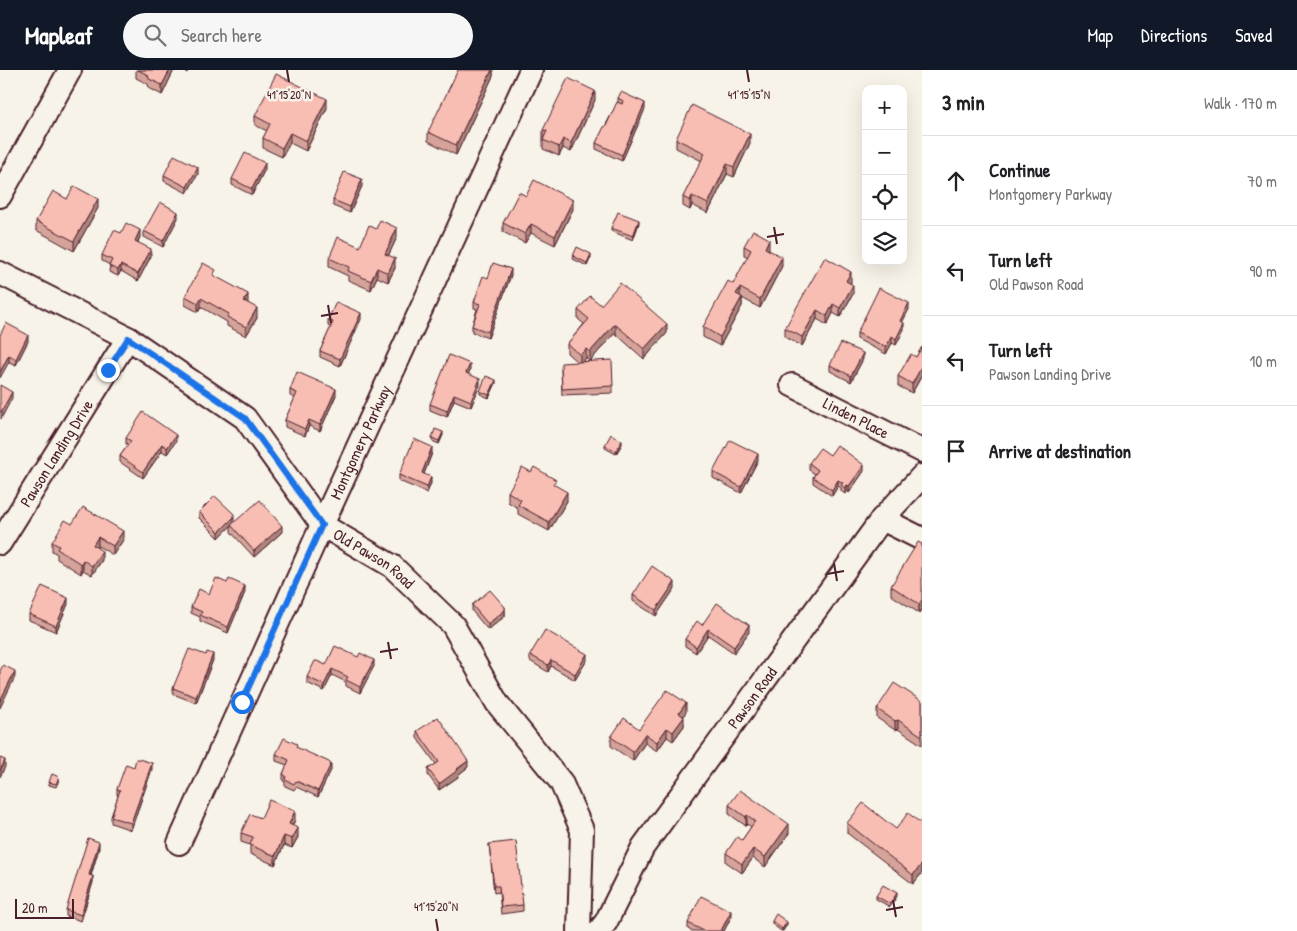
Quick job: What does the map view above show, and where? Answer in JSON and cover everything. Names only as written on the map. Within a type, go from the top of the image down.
[{"type":"street","points":[[0,196],[70,70]]},
{"type":"street","name":"Montgomery Parkway","points":[[179,844],[322,525],[531,70]]},
{"type":"street","name":"Old Pawson Road","points":[[0,272],[128,338],[245,418],[322,525],[392,566],[453,626],[498,703],[561,782],[582,830],[579,931]]},
{"type":"street","name":"Pawson Landing Drive","points":[[0,543],[128,338]]},
{"type":"street","name":"Linden Place","points":[[792,385],[922,451]]},
{"type":"street","name":"Pawson Road","points":[[599,931],[606,922],[643,847],[882,519],[922,476]]},
{"type":"street","points":[[882,519],[922,539]]},
{"type":"building","points":[[138,70],[170,70],[162,85],[149,79],[148,75]]},
{"type":"building","points":[[458,70],[492,70],[456,145],[428,132]]},
{"type":"building","points":[[276,74],[327,99],[306,141],[290,133],[282,148],[263,138],[270,124],[255,116]]},
{"type":"building","points":[[568,78],[595,91],[571,143],[563,139],[559,147],[543,140],[547,131],[543,130]]},
{"type":"building","points":[[621,92],[645,103],[622,155],[596,143],[617,102],[622,104],[623,101],[618,98]]},
{"type":"building","points":[[692,105],[750,134],[734,167],[727,164],[708,204],[692,196],[690,201],[683,197],[705,153],[676,139]]},
{"type":"building","points":[[245,153],[265,163],[252,189],[232,179]]},
{"type":"building","points":[[174,155],[198,167],[187,187],[164,175]]},
{"type":"building","points":[[344,172],[362,179],[350,207],[333,200]]},
{"type":"building","points":[[534,180],[573,200],[555,236],[531,224],[525,234],[503,223],[519,192],[526,196]]},
{"type":"building","points":[[74,186],[98,199],[74,241],[36,221],[53,191],[67,199]]},
{"type":"building","points":[[160,202],[178,212],[163,241],[144,231]]},
{"type":"building","points":[[618,212],[639,220],[633,236],[611,228]]},
{"type":"building","points":[[380,220],[397,228],[385,254],[395,258],[388,273],[377,268],[371,281],[348,271],[349,267],[329,258],[338,237],[360,247],[369,225],[376,229]]},
{"type":"building","points":[[126,223],[140,230],[135,241],[151,249],[138,274],[121,265],[118,270],[109,266],[112,260],[102,255],[114,230],[121,233]]},
{"type":"building","points":[[753,230],[769,239],[765,248],[782,257],[760,299],[740,288],[736,294],[742,297],[720,337],[703,327],[728,281],[733,284],[751,250],[744,246]]},
{"type":"building","points":[[577,247],[591,254],[587,263],[573,256]]},
{"type":"building","points":[[825,257],[851,272],[846,281],[853,285],[840,308],[833,304],[827,316],[817,310],[802,337],[785,328]]},
{"type":"building","points":[[203,263],[216,270],[213,275],[248,294],[244,301],[257,308],[246,327],[227,317],[229,314],[201,298],[198,303],[185,296]]},
{"type":"building","points":[[493,263],[511,269],[488,332],[472,326],[480,304],[474,302],[483,276],[488,278]]},
{"type":"building","points":[[620,283],[667,324],[644,349],[614,325],[590,352],[586,349],[580,355],[567,344],[589,319],[578,310],[590,296],[601,305]]},
{"type":"building","points":[[879,288],[909,303],[900,321],[904,323],[896,339],[892,336],[886,347],[857,333]]},
{"type":"building","points":[[336,302],[361,313],[340,359],[320,351],[333,322],[328,320]]},
{"type":"building","points":[[6,323],[28,335],[16,359],[9,355],[0,372],[0,335]]},
{"type":"building","points":[[841,343],[863,353],[851,376],[830,365]]},
{"type":"building","points":[[922,347],[922,366],[912,384],[898,376],[911,354],[916,357]]},
{"type":"building","points":[[449,355],[470,364],[466,373],[480,379],[471,401],[454,394],[447,411],[430,404]]},
{"type":"building","points":[[612,360],[613,386],[562,389],[561,363]]},
{"type":"building","points":[[297,372],[336,389],[320,425],[309,420],[305,429],[285,420],[297,393],[290,390]]},
{"type":"building","points":[[486,376],[496,380],[489,395],[480,391]]},
{"type":"building","points":[[0,385],[12,392],[1,412],[0,412]]},
{"type":"building","points":[[143,412],[176,435],[167,448],[162,444],[143,472],[120,456],[131,441],[126,438]]},
{"type":"building","points":[[435,429],[443,432],[439,441],[432,438]]},
{"type":"building","points":[[611,434],[622,441],[616,451],[605,445]]},
{"type":"building","points":[[414,439],[432,447],[422,473],[431,477],[427,487],[399,475]]},
{"type":"building","points":[[730,440],[758,454],[741,487],[713,472]]},
{"type":"building","points":[[837,445],[864,465],[849,486],[847,485],[845,488],[841,485],[843,483],[838,480],[832,490],[813,477],[818,470],[809,463],[820,448],[830,455]]},
{"type":"building","points":[[522,467],[531,472],[534,467],[556,480],[553,484],[567,492],[549,522],[518,505],[521,500],[508,492]]},
{"type":"building","points":[[215,496],[234,514],[234,517],[219,532],[199,512]]},
{"type":"building","points":[[260,500],[282,526],[254,551],[231,525]]},
{"type":"building","points":[[83,507],[123,531],[113,546],[98,537],[93,545],[102,551],[92,566],[83,560],[81,564],[57,549],[59,546],[52,542],[65,520],[72,524]]},
{"type":"building","points":[[918,542],[922,544],[922,600],[919,604],[891,586]]},
{"type":"building","points":[[652,566],[675,582],[656,610],[633,595]]},
{"type":"building","points":[[216,578],[227,583],[229,579],[245,586],[228,627],[200,615],[202,612],[191,607],[199,589],[209,594]]},
{"type":"building","points":[[42,586],[68,598],[56,626],[29,614]]},
{"type":"building","points":[[490,590],[505,607],[505,610],[488,624],[472,605]]},
{"type":"building","points":[[717,603],[749,625],[734,647],[708,629],[696,647],[685,639],[697,621],[702,625]]},
{"type":"building","points":[[545,630],[587,654],[575,674],[551,660],[548,665],[530,655]]},
{"type":"building","points":[[335,646],[358,657],[360,653],[374,660],[360,687],[346,680],[348,677],[332,669],[324,685],[307,677],[315,661],[326,665]]},
{"type":"building","points":[[189,649],[206,655],[207,652],[213,654],[196,697],[173,688]]},
{"type":"building","points":[[3,665],[15,671],[0,701],[0,671]]},
{"type":"building","points":[[894,683],[922,701],[922,736],[877,709]]},
{"type":"building","points":[[667,690],[686,703],[679,713],[684,717],[673,732],[667,728],[657,742],[645,734],[633,752],[611,737],[624,718],[639,729]]},
{"type":"building","points":[[438,717],[468,761],[439,784],[428,769],[439,762],[417,731]]},
{"type":"building","points":[[284,738],[297,744],[296,747],[331,764],[318,791],[296,781],[294,784],[285,780],[286,776],[283,774],[289,760],[276,754]]},
{"type":"building","points":[[0,758],[5,760],[0,771]]},
{"type":"building","points":[[136,759],[152,763],[131,823],[111,817],[120,790],[117,789],[126,764],[134,767]]},
{"type":"building","points":[[52,774],[59,777],[56,784],[49,782]]},
{"type":"building","points":[[740,790],[789,824],[765,857],[753,849],[742,864],[726,853],[737,837],[742,840],[755,821],[729,805]]},
{"type":"building","points":[[269,800],[295,811],[289,824],[298,828],[292,839],[284,836],[275,856],[250,845],[253,837],[241,833],[250,814],[261,818]]},
{"type":"building","points":[[863,803],[896,829],[908,813],[922,824],[922,864],[913,875],[847,823]]},
{"type":"building","points":[[88,838],[99,842],[89,875],[93,876],[81,915],[66,910]]},
{"type":"building","points":[[516,841],[523,905],[501,907],[499,886],[494,886],[489,844]]},
{"type":"building","points":[[883,885],[897,893],[890,904],[876,896]]},
{"type":"building","points":[[701,896],[731,911],[721,931],[704,931],[688,923]]},
{"type":"building","points":[[776,914],[787,922],[782,929],[772,921]]},
{"type":"route","points":[[108,370],[128,338],[245,418],[322,525],[242,702]]}]
